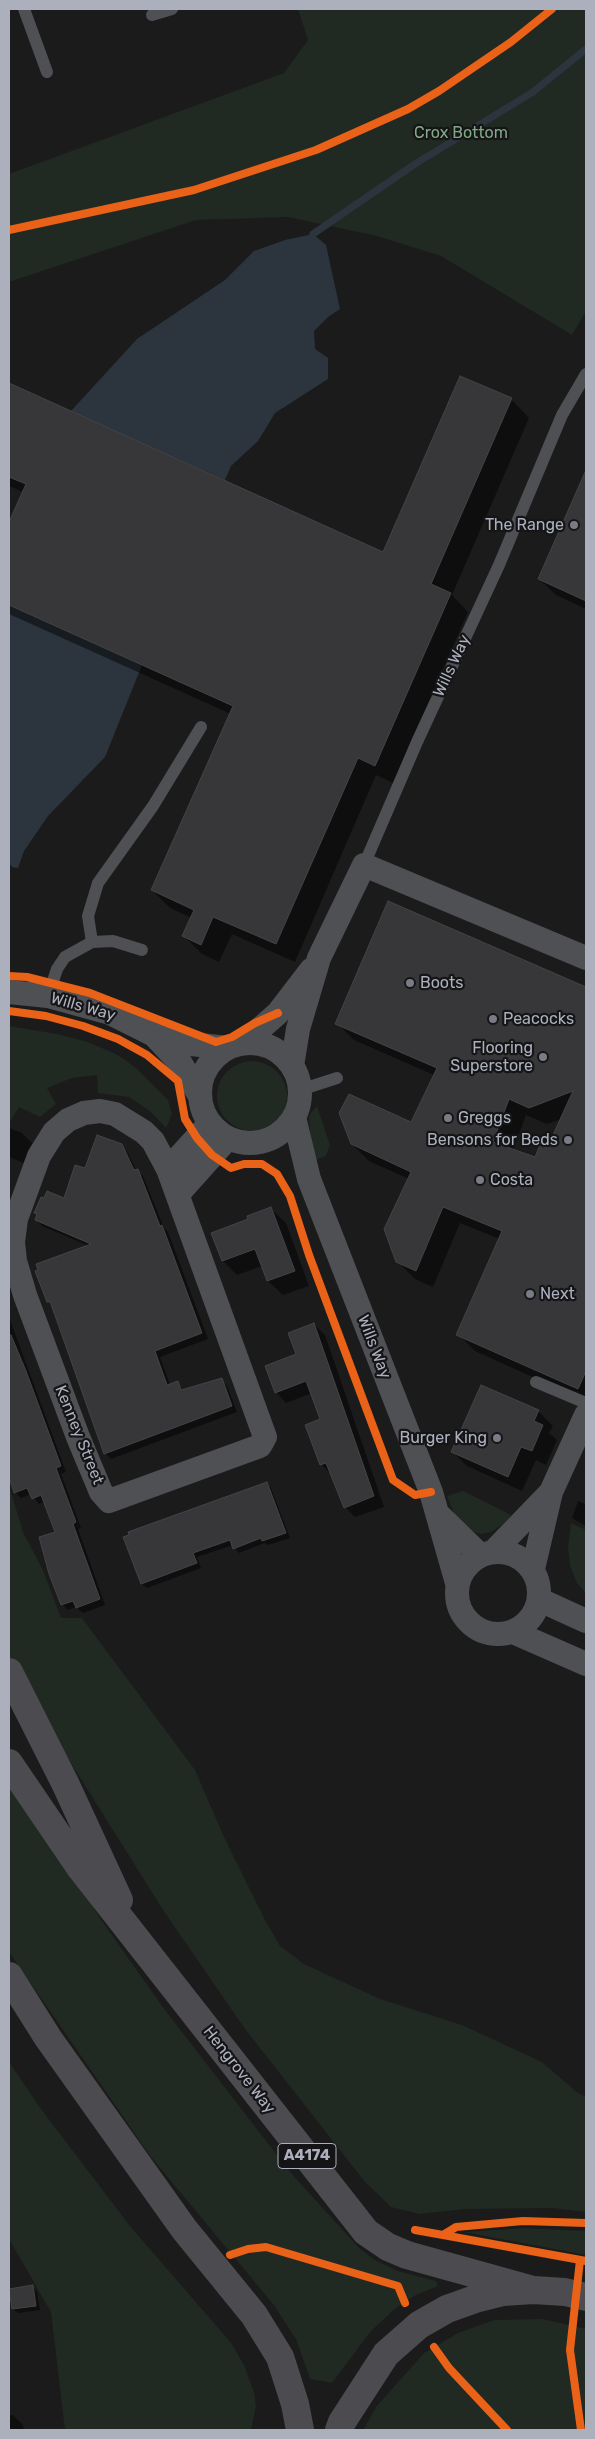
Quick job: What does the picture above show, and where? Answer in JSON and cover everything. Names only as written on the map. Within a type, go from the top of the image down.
[{"type":"highway","points":[[9,1672],[65,1783],[137,1941]]},
{"type":"highway","name":"Hengrove Way","points":[[9,1763],[79,1866],[366,2232],[388,2247],[407,2255],[533,2290]]},
{"type":"highway","points":[[9,1976],[48,2038],[184,2229]]},
{"type":"highway","points":[[9,2011],[116,2157],[184,2229],[254,2314],[280,2357],[295,2404],[300,2430]]},
{"type":"highway","name":"A4174","points":[[339,2430],[386,2354],[420,2325],[447,2309],[503,2292],[533,2290],[565,2292],[586,2297]]},
{"type":"street","name":"Wills Way","points":[[292,1066],[298,1029],[319,958],[364,865]]},
{"type":"street","points":[[364,865],[586,958]]},
{"type":"street","name":"Wills Way","points":[[219,1131],[202,1111],[201,1082],[206,1068],[216,1056],[236,1046],[278,1013],[319,958]]},
{"type":"street","name":"Wills Way","points":[[9,992],[48,996],[110,1013],[154,1035],[190,1044],[263,1045],[279,1053],[292,1066],[300,1090],[294,1117],[309,1179],[439,1515],[457,1583]]},
{"type":"street","name":"Wills Way","points":[[154,1035],[181,1064],[200,1096]]},
{"type":"street","name":"Kenney Street","points":[[100,1111],[115,1114],[134,1123],[153,1141],[168,1169],[253,1402],[264,1442],[260,1446],[109,1501],[101,1492],[78,1437],[25,1295],[15,1261],[13,1242],[16,1219],[39,1156],[54,1132],[68,1120],[84,1113],[100,1111]]},
{"type":"street","points":[[219,1131],[241,1143],[256,1143],[279,1134],[294,1117]]},
{"type":"street","points":[[168,1169],[219,1131]]},
{"type":"street","points":[[178,1194],[219,1131]]},
{"type":"street","name":"Wills Way","points":[[270,1139],[292,1156],[309,1179]]},
{"type":"street","points":[[533,1569],[552,1492],[586,1415]]},
{"type":"street","points":[[487,1553],[507,1551],[516,1555],[533,1569],[539,1582],[540,1600],[534,1614],[525,1625],[513,1632],[499,1635],[485,1632],[472,1625],[460,1607],[457,1583],[464,1568],[487,1553],[552,1492]]},
{"type":"street","name":"Wills Way","points":[[439,1515],[487,1553]]},
{"type":"street","points":[[540,1600],[586,1621]]},
{"type":"street","points":[[513,1632],[586,1664]]},
{"type":"lane","points":[[24,9],[47,72]]},
{"type":"lane","points":[[152,15],[172,9]]},
{"type":"lane","name":"Wills Way","points":[[364,865],[417,742],[499,565],[562,415],[586,374]]},
{"type":"lane","points":[[92,942],[88,916],[98,883],[153,806],[201,727]]},
{"type":"lane","points":[[48,996],[57,969],[65,957],[92,942],[113,940],[142,950]]},
{"type":"lane","points":[[300,1090],[337,1078]]},
{"type":"lane","points":[[536,1382],[586,1403]]},
{"type":"green space","name":"Crox Bottom","points":[[298,9],[586,9],[586,311],[572,335],[441,256],[377,236],[288,217],[196,220],[9,282],[9,174],[284,73],[308,40]]},
{"type":"green space","points":[[9,1026],[57,1034],[88,1042],[118,1055],[136,1068],[168,1100],[172,1114],[166,1128],[151,1112],[129,1097],[98,1093],[97,1075],[72,1078],[47,1088],[56,1104],[40,1117],[19,1107],[9,1123]]},
{"type":"green space","points":[[252,1061],[265,1064],[277,1071],[284,1083],[287,1096],[284,1109],[277,1121],[265,1128],[252,1131],[239,1128],[227,1121],[220,1109],[217,1096],[220,1083],[227,1071],[239,1064]]},
{"type":"green space","points":[[317,1106],[330,1145],[326,1156],[316,1160],[311,1142],[309,1119],[310,1114]]},
{"type":"green space","points":[[9,1485],[23,1532],[43,1570],[61,1618],[82,1618],[195,1770],[224,1837],[280,1946],[304,1964],[380,1999],[462,2025],[542,2062],[578,2093],[586,2097],[586,2212],[553,2208],[465,2209],[420,2214],[391,2207],[365,2182],[245,2029],[163,1910],[59,1744],[9,1656]]},
{"type":"green space","points":[[463,1491],[511,1515],[506,1522],[491,1532],[482,1534],[473,1532],[455,1516],[447,1496]]},
{"type":"green space","points":[[571,1523],[586,1530],[586,1593],[577,1583],[570,1566],[568,1547]]},
{"type":"green space","points":[[9,1775],[102,1921],[165,2010],[291,2173],[360,2249],[375,2260],[398,2271],[436,2281],[438,2286],[416,2295],[397,2307],[371,2331],[332,2383],[310,2379],[296,2339],[273,2304],[151,2157],[9,1952]]},
{"type":"green space","points":[[9,2062],[41,2109],[130,2226],[232,2344],[244,2365],[254,2392],[256,2406],[251,2430],[65,2430],[51,2312],[9,2239]]},
{"type":"green space","points":[[524,2228],[586,2231],[586,2255],[464,2232]]},
{"type":"green space","points":[[543,2319],[586,2329],[586,2430],[363,2430],[376,2407],[424,2353],[458,2333],[494,2320]]},
{"type":"shaded area","points":[[313,234],[326,245],[340,309],[328,317],[314,331],[315,349],[328,358],[328,379],[275,413],[258,441],[231,466],[225,480],[71,411],[137,339],[225,280],[254,251],[285,240]]},
{"type":"shaded area","points":[[9,605],[142,665],[105,757],[48,816],[24,851],[18,868],[12,867],[9,863]]},
{"type":"building","points":[[460,376],[512,398],[431,584],[451,593],[375,766],[358,758],[276,944],[213,917],[201,945],[182,936],[194,910],[151,890],[233,706],[9,605],[9,522],[26,484],[9,477],[9,383],[383,552]]},
{"type":"building","name":"The Range","points":[[586,470],[586,601],[538,579]]},
{"type":"building","points":[[388,901],[586,987],[586,1371],[578,1389],[456,1335],[502,1231],[443,1207],[416,1271],[396,1262],[384,1229],[411,1172],[351,1144],[339,1113],[349,1094],[411,1122],[437,1068],[335,1024]],"holes":[[[573,1091],[547,1148],[540,1145],[535,1157],[493,1142],[509,1099],[529,1108]]]},
{"type":"building","points":[[97,1135],[122,1144],[134,1170],[138,1169],[160,1226],[162,1225],[202,1333],[155,1351],[167,1385],[178,1381],[181,1390],[222,1378],[232,1406],[104,1454],[52,1307],[50,1302],[47,1302],[35,1271],[38,1270],[36,1264],[91,1244],[35,1220],[37,1214],[34,1213],[41,1197],[44,1198],[47,1191],[64,1198],[75,1165],[85,1168]]},
{"type":"building","points":[[271,1207],[295,1271],[267,1281],[255,1249],[222,1261],[211,1233],[248,1219],[247,1216]]},
{"type":"building","points":[[314,1323],[374,1496],[344,1508],[326,1463],[320,1465],[305,1425],[320,1419],[306,1381],[275,1393],[265,1366],[296,1354],[288,1333]]},
{"type":"building","points":[[9,1335],[11,1335],[26,1371],[61,1466],[56,1468],[76,1522],[73,1524],[100,1599],[76,1608],[73,1601],[61,1605],[49,1574],[39,1537],[55,1532],[41,1495],[32,1499],[27,1488],[14,1493],[9,1477]]},
{"type":"building","name":"Burger King","points":[[481,1385],[539,1410],[534,1421],[543,1425],[532,1451],[521,1447],[508,1477],[451,1452]]},
{"type":"building","points":[[267,1482],[286,1533],[262,1541],[261,1538],[233,1549],[230,1540],[193,1553],[197,1563],[141,1584],[123,1537],[129,1535],[128,1532]]},
{"type":"building","points":[[33,2285],[36,2306],[12,2309],[9,2289]]},
{"type":"waterway","points":[[313,234],[415,164],[533,92],[586,49]]},
{"type":"cycle path","points":[[9,230],[194,190],[316,150],[408,109],[439,91],[511,42],[552,9]]},
{"type":"cycle path","points":[[9,976],[27,977],[90,993],[216,1042],[232,1037],[255,1023],[278,1013]]},
{"type":"cycle path","points":[[9,1011],[46,1016],[83,1026],[118,1039],[147,1055],[178,1081],[185,1119],[197,1138],[212,1155],[231,1168],[244,1164],[262,1164],[277,1174],[290,1196],[309,1255],[393,1480],[415,1495],[431,1492]]},
{"type":"cycle path","points":[[415,2230],[443,2235],[456,2227],[523,2221],[586,2223]]},
{"type":"cycle path","points":[[443,2235],[586,2261]]},
{"type":"cycle path","points":[[230,2255],[248,2249],[266,2247],[398,2286],[405,2303]]},
{"type":"cycle path","points":[[580,2260],[570,2350],[581,2430]]},
{"type":"cycle path","points":[[434,2347],[449,2368],[507,2430]]},
{"type":"place","name":"The Range","points":[[574,525]]},
{"type":"place","name":"Boots","points":[[410,983]]},
{"type":"place","name":"Peacocks","points":[[493,1019]]},
{"type":"place","name":"Flooring Superstore","points":[[543,1057]]},
{"type":"place","name":"Greggs","points":[[448,1118]]},
{"type":"place","name":"Bensons for Beds","points":[[568,1140]]},
{"type":"place","name":"Costa","points":[[480,1180]]},
{"type":"place","name":"Next","points":[[530,1294]]},
{"type":"place","name":"Burger King","points":[[497,1438]]}]
